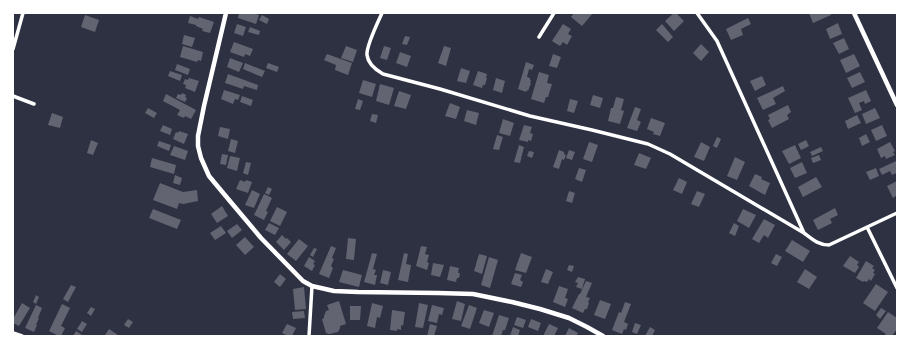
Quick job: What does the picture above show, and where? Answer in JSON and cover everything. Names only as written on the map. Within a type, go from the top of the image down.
[{"type":"street","points":[[13,49],[23,13]]},
{"type":"street","points":[[226,13],[198,136],[198,146],[201,158],[209,176],[261,238],[303,281],[312,286],[334,291],[473,294],[540,309],[569,318],[603,336]]},
{"type":"street","points":[[382,13],[368,48],[367,55],[370,63],[376,70],[383,74],[440,89],[530,116],[648,144],[670,154],[822,245],[829,245],[897,213]]},
{"type":"street","points":[[539,37],[554,13]]},
{"type":"street","points":[[698,13],[717,41],[804,233]]},
{"type":"street","points":[[854,13],[897,105]]},
{"type":"street","points":[[13,96],[34,104]]},
{"type":"street","points":[[868,227],[897,288]]},
{"type":"street","points":[[310,336],[312,286]]},
{"type":"street","points":[[13,333],[22,336]]},
{"type":"building","points":[[239,13],[254,13],[259,15],[256,24],[238,18]]},
{"type":"building","points":[[574,13],[593,13],[582,26],[571,17]]},
{"type":"building","points":[[676,13],[684,21],[674,31],[665,21]]},
{"type":"building","points":[[809,13],[831,13],[831,15],[813,23]]},
{"type":"building","points":[[85,15],[99,20],[95,32],[81,27]]},
{"type":"building","points":[[262,15],[269,19],[267,24],[259,20]]},
{"type":"building","points":[[190,16],[198,19],[199,17],[214,22],[210,33],[202,31],[203,29],[196,25],[188,23]]},
{"type":"building","points":[[748,18],[751,24],[741,29],[743,35],[731,40],[726,29]]},
{"type":"building","points":[[838,23],[842,34],[830,39],[826,29]]},
{"type":"building","points":[[237,24],[246,27],[243,36],[234,33]]},
{"type":"building","points":[[563,24],[571,29],[568,34],[572,36],[567,45],[563,42],[560,46],[552,41]]},
{"type":"building","points":[[662,24],[673,37],[668,42],[656,30]]},
{"type":"building","points":[[250,27],[260,31],[259,35],[248,32]]},
{"type":"building","points":[[184,35],[195,38],[192,47],[182,44]]},
{"type":"building","points":[[405,36],[410,37],[407,45],[402,44]]},
{"type":"building","points":[[844,38],[849,49],[839,54],[833,43]]},
{"type":"building","points":[[234,42],[253,49],[250,56],[245,54],[244,57],[230,52]]},
{"type":"building","points":[[701,44],[709,52],[701,61],[693,53]]},
{"type":"building","points":[[183,46],[203,52],[201,61],[198,60],[197,62],[180,57]]},
{"type":"building","points":[[346,46],[357,50],[353,62],[341,58]]},
{"type":"building","points":[[384,46],[391,48],[387,60],[380,58]]},
{"type":"building","points":[[444,46],[451,48],[446,66],[438,63]]},
{"type":"building","points":[[400,52],[411,56],[407,67],[396,63]]},
{"type":"building","points":[[327,54],[352,63],[348,75],[335,70],[336,65],[324,60]]},
{"type":"building","points":[[553,54],[561,57],[557,68],[549,66]]},
{"type":"building","points":[[854,54],[860,66],[846,73],[840,60]]},
{"type":"building","points":[[230,58],[243,63],[239,72],[227,67]]},
{"type":"building","points":[[526,62],[534,65],[532,70],[529,69],[527,77],[530,78],[531,83],[528,91],[527,90],[526,92],[518,89]]},
{"type":"building","points":[[245,63],[265,71],[262,77],[243,69]]},
{"type":"building","points":[[268,63],[279,67],[277,72],[266,68]]},
{"type":"building","points":[[177,64],[190,69],[188,75],[175,70]]},
{"type":"building","points":[[461,68],[470,71],[466,83],[457,81]]},
{"type":"building","points":[[170,71],[182,75],[180,81],[168,76]]},
{"type":"building","points":[[478,71],[487,74],[485,85],[483,85],[482,88],[473,85]]},
{"type":"building","points":[[539,72],[549,75],[547,83],[552,84],[548,97],[546,97],[544,103],[531,99]]},
{"type":"building","points":[[860,72],[865,82],[852,88],[847,78]]},
{"type":"building","points":[[228,74],[258,85],[257,90],[244,86],[243,89],[225,83]]},
{"type":"building","points":[[762,76],[766,85],[755,91],[750,81]]},
{"type":"building","points":[[189,78],[199,81],[195,92],[185,88],[186,85],[183,84],[185,79],[188,80]]},
{"type":"building","points":[[496,78],[505,81],[502,93],[493,90]]},
{"type":"building","points":[[363,80],[376,84],[372,97],[359,93]]},
{"type":"building","points":[[380,84],[394,88],[389,105],[376,101]]},
{"type":"building","points":[[783,86],[785,91],[773,98],[776,104],[763,110],[757,98]]},
{"type":"building","points":[[224,90],[240,95],[238,100],[235,99],[233,104],[221,99]]},
{"type":"building","points":[[866,90],[871,101],[865,104],[864,101],[859,103],[862,110],[855,113],[848,98]]},
{"type":"building","points":[[399,91],[411,95],[406,109],[394,106]]},
{"type":"building","points":[[182,93],[186,95],[185,97],[187,98],[185,102],[176,98],[178,94],[181,95]]},
{"type":"building","points":[[166,94],[196,110],[191,119],[185,116],[184,118],[177,115],[180,110],[163,101]]},
{"type":"building","points":[[593,95],[603,98],[600,108],[590,105]]},
{"type":"building","points":[[242,96],[253,100],[251,106],[240,102]]},
{"type":"building","points":[[616,97],[624,99],[621,110],[624,111],[620,124],[608,121],[611,108],[613,108]]},
{"type":"building","points":[[358,99],[363,101],[360,110],[355,109]]},
{"type":"building","points":[[570,99],[578,101],[574,113],[567,111]]},
{"type":"building","points":[[450,103],[460,107],[456,119],[445,116]]},
{"type":"building","points":[[788,105],[791,112],[787,115],[789,119],[772,128],[768,120],[770,119],[768,115]]},
{"type":"building","points":[[635,107],[641,109],[637,120],[641,122],[637,131],[627,128]]},
{"type":"building","points":[[148,108],[157,113],[154,118],[145,113]]},
{"type":"building","points":[[875,108],[880,118],[866,124],[862,114]]},
{"type":"building","points":[[467,110],[479,113],[476,125],[464,121]]},
{"type":"building","points":[[52,113],[63,117],[60,128],[48,125]]},
{"type":"building","points":[[372,114],[378,115],[376,123],[370,121]]},
{"type":"building","points":[[857,115],[861,123],[848,129],[845,121]]},
{"type":"building","points":[[651,118],[665,123],[660,136],[653,134],[654,132],[647,129]]},
{"type":"building","points":[[503,119],[514,123],[510,136],[499,133]]},
{"type":"building","points":[[163,125],[172,129],[170,135],[160,131]]},
{"type":"building","points":[[524,125],[532,127],[530,133],[533,134],[531,141],[528,140],[528,142],[519,140]]},
{"type":"building","points":[[882,125],[887,136],[876,141],[871,130]]},
{"type":"building","points":[[220,127],[230,129],[228,139],[218,136]]},
{"type":"building","points":[[179,131],[188,134],[184,144],[173,139],[176,132],[178,133]]},
{"type":"building","points":[[866,134],[870,142],[862,146],[859,138]]},
{"type":"building","points":[[497,135],[503,137],[499,150],[493,149]]},
{"type":"building","points":[[717,137],[721,139],[717,148],[713,146]]},
{"type":"building","points":[[231,139],[238,141],[235,153],[228,151]]},
{"type":"building","points":[[91,140],[98,143],[93,155],[87,153]]},
{"type":"building","points":[[806,140],[809,146],[801,150],[798,144]]},
{"type":"building","points":[[159,141],[171,145],[169,151],[157,146]]},
{"type":"building","points":[[589,142],[598,145],[592,162],[583,159]]},
{"type":"building","points":[[701,142],[710,147],[704,161],[694,157]]},
{"type":"building","points":[[890,142],[895,151],[893,152],[895,155],[886,159],[885,156],[881,158],[877,149]]},
{"type":"building","points":[[519,145],[524,147],[520,163],[514,162]]},
{"type":"building","points":[[795,145],[801,158],[789,164],[782,151]]},
{"type":"building","points":[[174,146],[188,151],[185,160],[170,155]]},
{"type":"building","points":[[821,147],[823,151],[812,156],[810,152]]},
{"type":"building","points":[[559,150],[564,152],[566,155],[564,160],[562,159],[559,169],[553,167]]},
{"type":"building","points":[[569,150],[575,152],[572,160],[566,158]]},
{"type":"building","points":[[529,151],[534,152],[532,158],[527,156]]},
{"type":"building","points":[[639,153],[651,158],[646,169],[634,165]]},
{"type":"building","points":[[222,154],[228,155],[226,165],[220,164]]},
{"type":"building","points":[[819,155],[821,160],[813,163],[811,158]]},
{"type":"building","points":[[230,156],[240,158],[237,171],[227,168]]},
{"type":"building","points":[[735,157],[745,162],[737,180],[727,176]]},
{"type":"building","points":[[152,158],[176,165],[174,174],[150,167]]},
{"type":"building","points":[[896,161],[897,173],[892,175],[890,171],[882,175],[879,169]]},
{"type":"building","points":[[246,162],[251,163],[248,175],[243,173]]},
{"type":"building","points":[[802,162],[807,173],[795,178],[790,168]]},
{"type":"building","points":[[579,168],[586,170],[582,182],[575,179]]},
{"type":"building","points":[[876,168],[879,176],[870,180],[866,172]]},
{"type":"building","points":[[755,174],[762,177],[761,179],[770,183],[765,195],[749,186]]},
{"type":"building","points":[[175,175],[182,178],[180,185],[173,183]]},
{"type":"building","points":[[816,177],[822,187],[803,197],[798,187]]},
{"type":"building","points":[[679,178],[687,182],[682,194],[673,190]]},
{"type":"building","points":[[240,180],[252,182],[248,193],[236,189]]},
{"type":"building","points":[[897,181],[897,195],[893,198],[887,186]]},
{"type":"building","points":[[160,183],[183,192],[197,190],[198,201],[183,204],[179,203],[177,209],[153,200]]},
{"type":"building","points":[[268,187],[272,189],[269,195],[265,193]]},
{"type":"building","points":[[252,190],[260,194],[254,208],[245,205]]},
{"type":"building","points":[[569,191],[575,193],[572,203],[566,201]]},
{"type":"building","points":[[697,191],[705,194],[699,207],[691,204]]},
{"type":"building","points":[[264,194],[272,198],[264,220],[254,215]]},
{"type":"building","points":[[222,206],[228,216],[217,223],[211,214]]},
{"type":"building","points":[[277,207],[287,212],[280,226],[270,221]]},
{"type":"building","points":[[835,208],[838,215],[830,219],[832,223],[818,230],[813,220]]},
{"type":"building","points":[[153,209],[181,220],[177,229],[149,218]]},
{"type":"building","points":[[743,209],[756,215],[749,228],[737,221]]},
{"type":"building","points":[[764,219],[775,225],[768,238],[764,235],[759,243],[752,239]]},
{"type":"building","points":[[269,223],[279,228],[275,235],[265,230]]},
{"type":"building","points":[[734,223],[739,226],[735,236],[729,233]]},
{"type":"building","points":[[237,224],[242,230],[232,238],[227,231]]},
{"type":"building","points":[[221,226],[226,233],[215,240],[210,233]]},
{"type":"building","points":[[282,235],[291,242],[284,250],[276,242]]},
{"type":"building","points":[[245,237],[254,247],[245,255],[236,245]]},
{"type":"building","points":[[348,238],[356,239],[354,260],[346,259]]},
{"type":"building","points":[[299,239],[308,246],[296,261],[287,254]]},
{"type":"building","points":[[792,240],[810,251],[803,262],[785,251]]},
{"type":"building","points":[[331,246],[336,248],[332,258],[334,259],[331,266],[333,268],[329,278],[319,274]]},
{"type":"building","points":[[421,246],[427,247],[425,254],[429,255],[427,270],[416,266]]},
{"type":"building","points":[[314,248],[317,249],[313,257],[310,255]]},
{"type":"building","points":[[372,253],[377,254],[373,269],[376,270],[374,275],[377,275],[375,285],[364,282]]},
{"type":"building","points":[[404,253],[408,254],[406,264],[411,265],[408,282],[398,280]]},
{"type":"building","points":[[521,253],[532,257],[526,273],[515,270]]},
{"type":"building","points":[[479,254],[487,256],[482,274],[474,271]]},
{"type":"building","points":[[776,254],[782,257],[777,266],[771,263]]},
{"type":"building","points":[[850,256],[859,262],[857,265],[859,267],[855,273],[843,266]]},
{"type":"building","points":[[309,257],[315,261],[312,271],[304,266]]},
{"type":"building","points":[[489,257],[498,260],[490,288],[481,285]]},
{"type":"building","points":[[866,261],[874,266],[872,268],[875,270],[873,273],[875,274],[871,281],[869,279],[867,282],[863,282],[856,278]]},
{"type":"building","points":[[433,263],[444,265],[440,277],[431,275]]},
{"type":"building","points":[[569,265],[574,266],[572,272],[567,270]]},
{"type":"building","points":[[450,266],[459,268],[459,278],[457,278],[456,282],[447,280]]},
{"type":"building","points":[[546,269],[553,272],[548,284],[541,282]]},
{"type":"building","points":[[805,269],[817,277],[809,289],[797,282]]},
{"type":"building","points":[[343,270],[362,275],[359,287],[339,282]]},
{"type":"building","points":[[383,270],[391,272],[388,285],[380,283]]},
{"type":"building","points":[[515,273],[522,275],[520,280],[523,282],[521,287],[511,284]]},
{"type":"building","points":[[280,274],[286,279],[280,287],[274,282]]},
{"type":"building","points":[[578,277],[585,279],[582,289],[576,287],[578,283],[575,282]]},
{"type":"building","points":[[586,281],[592,283],[586,297],[590,298],[589,303],[587,309],[585,309],[583,313],[572,308]]},
{"type":"building","points":[[876,284],[888,292],[875,311],[863,303]]},
{"type":"building","points":[[71,285],[76,287],[68,302],[63,299]]},
{"type":"building","points":[[559,286],[568,289],[565,298],[568,299],[565,307],[553,302]]},
{"type":"building","points":[[304,287],[306,309],[295,310],[293,289]]},
{"type":"building","points":[[36,295],[39,297],[36,304],[33,302]]},
{"type":"building","points":[[600,300],[611,304],[605,319],[594,315]]},
{"type":"building","points":[[339,301],[346,324],[340,326],[338,332],[330,334],[326,333],[322,319],[324,318],[326,311],[329,310],[327,305]]},
{"type":"building","points":[[457,301],[465,304],[461,321],[452,319]]},
{"type":"building","points":[[625,302],[631,304],[624,322],[628,324],[626,330],[624,329],[622,334],[612,330],[619,312],[621,313]]},
{"type":"building","points":[[22,303],[30,308],[19,326],[13,323],[13,319]]},
{"type":"building","points":[[372,303],[383,306],[380,318],[377,317],[375,328],[367,326]]},
{"type":"building","points":[[419,303],[428,305],[423,328],[415,327]]},
{"type":"building","points":[[62,304],[70,308],[61,326],[65,328],[61,336],[59,336],[49,331]]},
{"type":"building","points":[[36,305],[42,308],[34,332],[25,328]]},
{"type":"building","points":[[432,305],[444,308],[442,315],[439,314],[437,323],[428,321]]},
{"type":"building","points":[[469,305],[477,308],[470,329],[461,326]]},
{"type":"building","points":[[350,306],[361,306],[360,320],[350,320]]},
{"type":"building","points":[[91,307],[95,309],[91,316],[87,313]]},
{"type":"building","points":[[881,308],[886,311],[880,319],[876,315]]},
{"type":"building","points":[[392,310],[405,312],[401,330],[390,330]]},
{"type":"building","points":[[484,310],[494,313],[489,327],[479,323]]},
{"type":"building","points":[[304,311],[305,318],[293,319],[292,312]]},
{"type":"building","points":[[888,312],[897,318],[897,329],[892,336],[884,336],[886,334],[877,328]]},
{"type":"building","points":[[499,315],[509,318],[505,330],[503,330],[501,336],[492,336]]},
{"type":"building","points":[[517,317],[526,320],[523,328],[514,325]]},
{"type":"building","points":[[128,319],[133,322],[129,328],[124,325]]},
{"type":"building","points":[[531,319],[541,323],[538,331],[528,327]]},
{"type":"building","points":[[82,321],[87,324],[82,332],[77,329]]},
{"type":"building","points":[[635,323],[641,325],[637,334],[632,332]]},
{"type":"building","points":[[287,324],[296,328],[292,336],[282,333]]},
{"type":"building","points":[[430,324],[437,326],[434,336],[427,336]]},
{"type":"building","points":[[549,324],[558,328],[554,336],[543,336]]},
{"type":"building","points":[[513,327],[520,330],[518,336],[510,336]]},
{"type":"building","points":[[650,327],[655,330],[652,336],[645,336]]},
{"type":"building","points":[[569,328],[578,333],[576,336],[565,336]]},
{"type":"building","points":[[109,329],[118,335],[105,335]]},
{"type":"building","points":[[76,331],[84,336],[73,336]]}]
